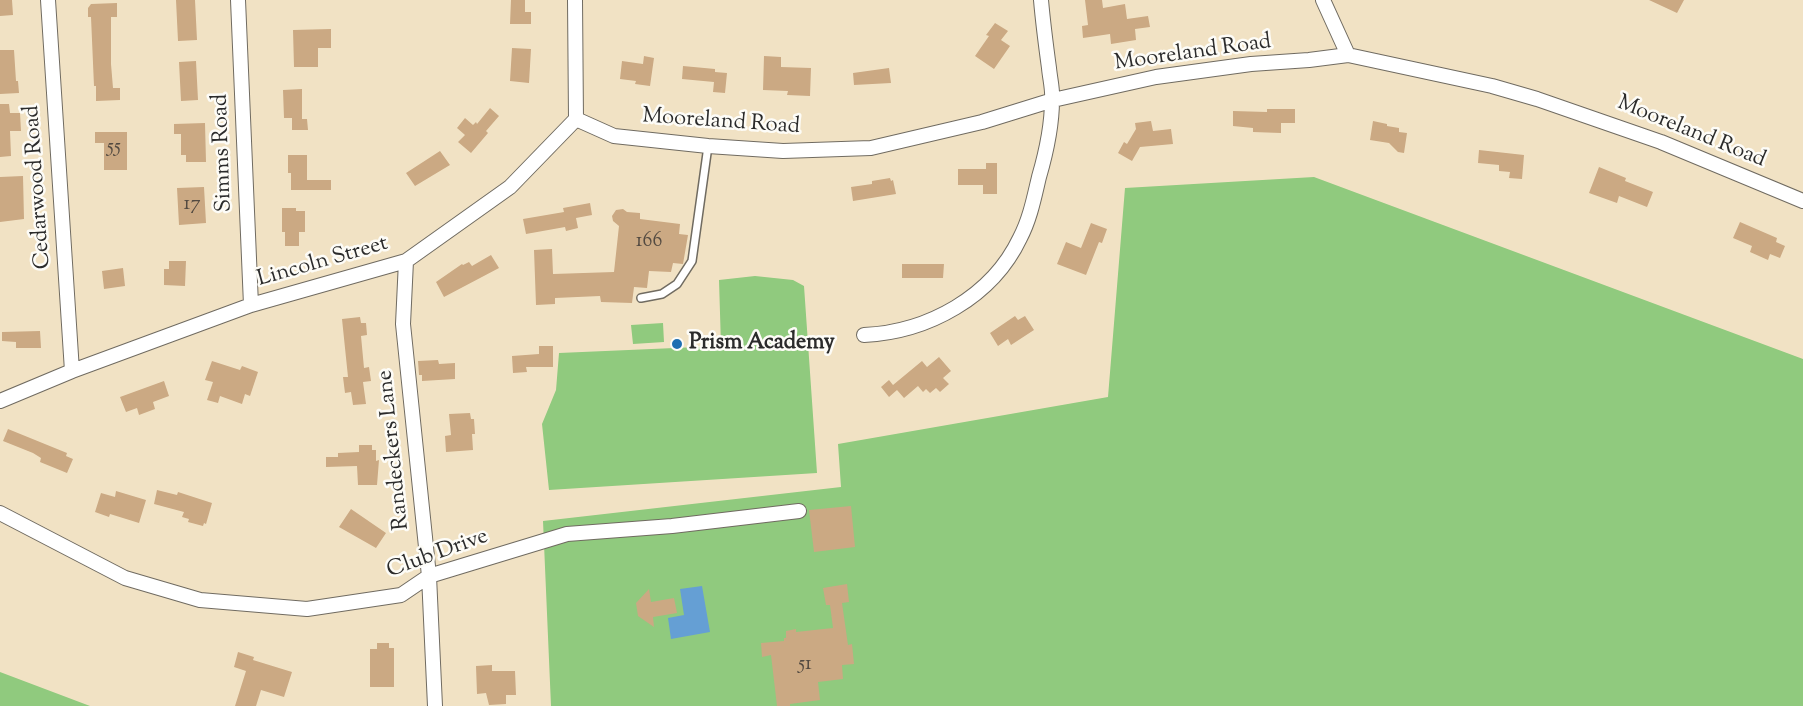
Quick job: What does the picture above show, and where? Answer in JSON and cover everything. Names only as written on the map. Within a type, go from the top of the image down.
[{"type":"street","name":"Cedarwood Road","points":[[48,0],[72,371]]},
{"type":"street","name":"Simms Road","points":[[238,0],[251,305]]},
{"type":"street","points":[[575,0],[576,119]]},
{"type":"street","points":[[864,334],[890,333],[919,324],[956,308],[981,289],[1006,263],[1020,239],[1030,214],[1044,157],[1053,100],[1041,0]]},
{"type":"street","points":[[1323,0],[1348,55]]},
{"type":"street","name":"Mooreland Road","points":[[576,119],[614,136],[708,146],[783,152],[871,148],[982,122],[1053,100],[1156,77],[1251,64],[1348,55],[1492,86],[1537,99],[1661,142],[1803,201]]},
{"type":"street","name":"Lincoln Street","points":[[0,401],[72,371],[251,305],[406,261],[510,187],[576,119]]},
{"type":"street","name":"Randeckers Lane","points":[[406,261],[403,324],[429,576],[435,706]]},
{"type":"street","name":"Club Drive","points":[[0,513],[125,578],[200,600],[308,609],[401,595],[429,576],[567,534],[672,526],[799,512]]},
{"type":"lane","points":[[641,298],[662,294],[677,284],[692,261],[708,146]]},
{"type":"green space","points":[[1314,177],[1803,359],[1803,706],[551,706],[543,521],[841,487],[838,444],[1108,397],[1125,188]]},
{"type":"green space","points":[[755,276],[793,280],[804,286],[817,473],[549,490],[542,424],[556,390],[559,353],[721,346],[719,280]]},
{"type":"green space","points":[[663,323],[664,342],[633,344],[631,325]]},
{"type":"green space","points":[[0,672],[90,706],[0,706]]},
{"type":"water","points":[[702,586],[710,632],[671,639],[668,618],[684,615],[680,589]]},
{"type":"building","points":[[0,0],[12,0],[13,15],[0,16]]},
{"type":"building","points":[[176,0],[195,0],[197,40],[178,41]]},
{"type":"building","points":[[511,0],[525,0],[525,12],[531,12],[531,24],[510,24]]},
{"type":"building","points":[[1085,0],[1102,0],[1103,8],[1125,4],[1127,19],[1148,16],[1150,27],[1135,29],[1136,40],[1111,44],[1110,34],[1083,38],[1082,26],[1088,25]]},
{"type":"building","points":[[1649,0],[1684,0],[1677,13]]},
{"type":"building","points":[[117,3],[117,17],[111,17],[111,64],[113,88],[120,88],[120,100],[96,101],[91,17],[88,17],[88,8],[91,4]]},
{"type":"building","points":[[995,23],[1008,31],[1001,40],[1010,46],[994,69],[975,56]]},
{"type":"building","points":[[331,29],[331,48],[318,48],[318,67],[294,67],[293,30]]},
{"type":"building","points":[[512,48],[531,49],[529,83],[510,81]]},
{"type":"building","points":[[0,50],[14,50],[19,93],[0,94]]},
{"type":"building","points":[[644,56],[654,58],[650,86],[620,79],[622,61],[643,64]]},
{"type":"building","points":[[764,56],[781,57],[781,67],[811,68],[810,96],[787,95],[788,91],[763,90]]},
{"type":"building","points":[[196,61],[198,100],[181,101],[179,62]]},
{"type":"building","points":[[683,66],[715,69],[715,72],[727,73],[725,93],[713,92],[714,82],[682,79]]},
{"type":"building","points":[[889,68],[891,83],[854,85],[853,73]]},
{"type":"building","points":[[302,89],[302,119],[307,119],[308,130],[292,130],[292,118],[284,118],[283,90]]},
{"type":"building","points":[[0,104],[9,104],[10,113],[20,113],[21,131],[10,131],[11,156],[0,157]]},
{"type":"building","points":[[490,108],[499,116],[471,153],[458,142],[465,135],[457,128],[465,118],[473,125],[476,122],[477,124]]},
{"type":"building","points":[[1267,109],[1295,109],[1295,123],[1281,123],[1281,133],[1253,132],[1253,128],[1233,126],[1233,111],[1267,112]]},
{"type":"building","points":[[1151,121],[1153,131],[1171,129],[1173,144],[1140,147],[1132,161],[1118,153],[1136,129],[1135,123]]},
{"type":"building","points":[[1373,121],[1399,128],[1399,132],[1407,133],[1404,153],[1398,152],[1389,143],[1370,140]]},
{"type":"building","points":[[205,123],[206,162],[186,162],[186,155],[181,155],[181,134],[174,134],[174,124]]},
{"type":"building","points":[[95,132],[127,132],[127,170],[104,170],[104,143],[95,143]]},
{"type":"building","points":[[1479,150],[1524,155],[1522,179],[1509,178],[1510,172],[1499,171],[1499,165],[1478,163]]},
{"type":"building","points":[[440,151],[450,165],[415,186],[406,173]]},
{"type":"building","points":[[288,155],[307,155],[307,180],[331,180],[331,190],[291,190]]},
{"type":"building","points":[[986,163],[997,163],[997,194],[983,194],[983,185],[958,185],[958,169],[986,169]]},
{"type":"building","points":[[1599,167],[1653,192],[1647,207],[1619,196],[1617,203],[1589,193]]},
{"type":"building","points":[[23,176],[24,219],[0,222],[0,177]]},
{"type":"building","points":[[890,178],[891,181],[893,180],[896,194],[853,201],[851,187]]},
{"type":"building","points":[[204,187],[206,223],[179,225],[177,188]]},
{"type":"building","points":[[590,203],[592,215],[576,218],[578,228],[566,231],[565,227],[526,234],[523,219],[564,212],[563,208]]},
{"type":"building","points":[[282,208],[296,208],[296,211],[305,211],[305,232],[299,232],[299,246],[285,246],[285,232],[282,232]]},
{"type":"building","points":[[623,209],[627,212],[640,213],[640,219],[680,224],[679,234],[688,235],[683,264],[673,263],[671,272],[649,271],[647,288],[634,287],[632,303],[601,302],[600,296],[555,298],[555,304],[536,305],[534,250],[552,249],[553,274],[614,272],[619,226],[613,221],[612,216],[616,210]]},
{"type":"building","points":[[1740,222],[1777,238],[1776,242],[1785,246],[1780,258],[1770,254],[1768,260],[1750,252],[1752,246],[1733,238]]},
{"type":"building","points":[[1091,223],[1107,229],[1102,243],[1099,242],[1086,275],[1057,264],[1066,242],[1081,248]]},
{"type":"building","points":[[491,255],[499,268],[444,297],[436,282],[462,264],[469,262],[472,266]]},
{"type":"building","points":[[169,261],[186,261],[185,286],[164,285],[164,269],[169,269]]},
{"type":"building","points":[[902,264],[944,264],[943,278],[902,278]]},
{"type":"building","points":[[123,268],[125,286],[104,289],[102,271]]},
{"type":"building","points":[[1015,316],[1018,320],[1025,316],[1034,330],[1011,345],[1008,339],[998,346],[990,333]]},
{"type":"building","points":[[360,317],[361,323],[366,323],[367,335],[361,336],[364,368],[369,367],[371,381],[363,382],[366,404],[353,405],[351,392],[345,393],[343,377],[348,377],[342,319]]},
{"type":"building","points":[[40,331],[41,348],[16,348],[16,342],[2,341],[2,332]]},
{"type":"building","points":[[539,346],[553,346],[553,367],[526,367],[527,372],[513,373],[512,356],[539,354]]},
{"type":"building","points":[[939,357],[951,371],[943,378],[949,384],[940,392],[936,388],[930,393],[926,389],[923,392],[918,386],[904,398],[897,390],[889,397],[881,387],[889,380],[893,385],[922,361],[927,367]]},
{"type":"building","points":[[438,360],[439,364],[455,363],[455,379],[422,381],[418,361]]},
{"type":"building","points":[[212,361],[240,370],[242,366],[258,372],[250,396],[245,394],[242,404],[220,396],[218,403],[207,400],[213,382],[205,380]]},
{"type":"building","points":[[164,381],[169,396],[153,402],[155,409],[139,415],[137,408],[126,412],[120,397]]},
{"type":"building","points":[[470,413],[471,419],[474,419],[473,450],[446,452],[445,436],[451,435],[449,414]]},
{"type":"building","points":[[8,429],[67,453],[66,456],[73,459],[67,473],[40,462],[41,458],[33,453],[3,441]]},
{"type":"building","points":[[359,445],[372,445],[372,450],[376,450],[376,461],[379,460],[377,485],[358,485],[357,466],[326,467],[326,457],[338,457],[338,453],[359,452]]},
{"type":"building","points":[[157,490],[177,495],[178,492],[212,503],[206,524],[204,523],[203,526],[188,522],[189,519],[182,517],[184,512],[154,504]]},
{"type":"building","points":[[116,491],[146,500],[139,523],[95,512],[101,493],[115,497]]},
{"type":"building","points":[[851,506],[855,547],[814,552],[809,510]]},
{"type":"building","points":[[351,509],[386,533],[376,548],[339,527]]},
{"type":"building","points":[[847,584],[849,602],[842,603],[848,645],[852,644],[854,664],[842,665],[843,679],[818,682],[820,700],[777,706],[771,655],[762,657],[761,643],[784,641],[786,631],[833,628],[830,605],[826,605],[823,588]]},
{"type":"building","points":[[649,589],[651,602],[674,598],[677,613],[653,617],[654,627],[638,616],[636,603]]},
{"type":"building","points":[[377,643],[389,643],[389,648],[394,648],[394,687],[370,687],[370,649],[377,649]]},
{"type":"building","points":[[238,652],[254,657],[253,660],[292,672],[284,697],[261,690],[256,706],[235,706],[246,671],[234,667]]},
{"type":"building","points":[[492,665],[492,671],[515,671],[516,695],[506,695],[506,704],[489,705],[486,693],[477,694],[476,666]]},
{"type":"place","name":"Prism Academy","points":[[677,344]]}]
